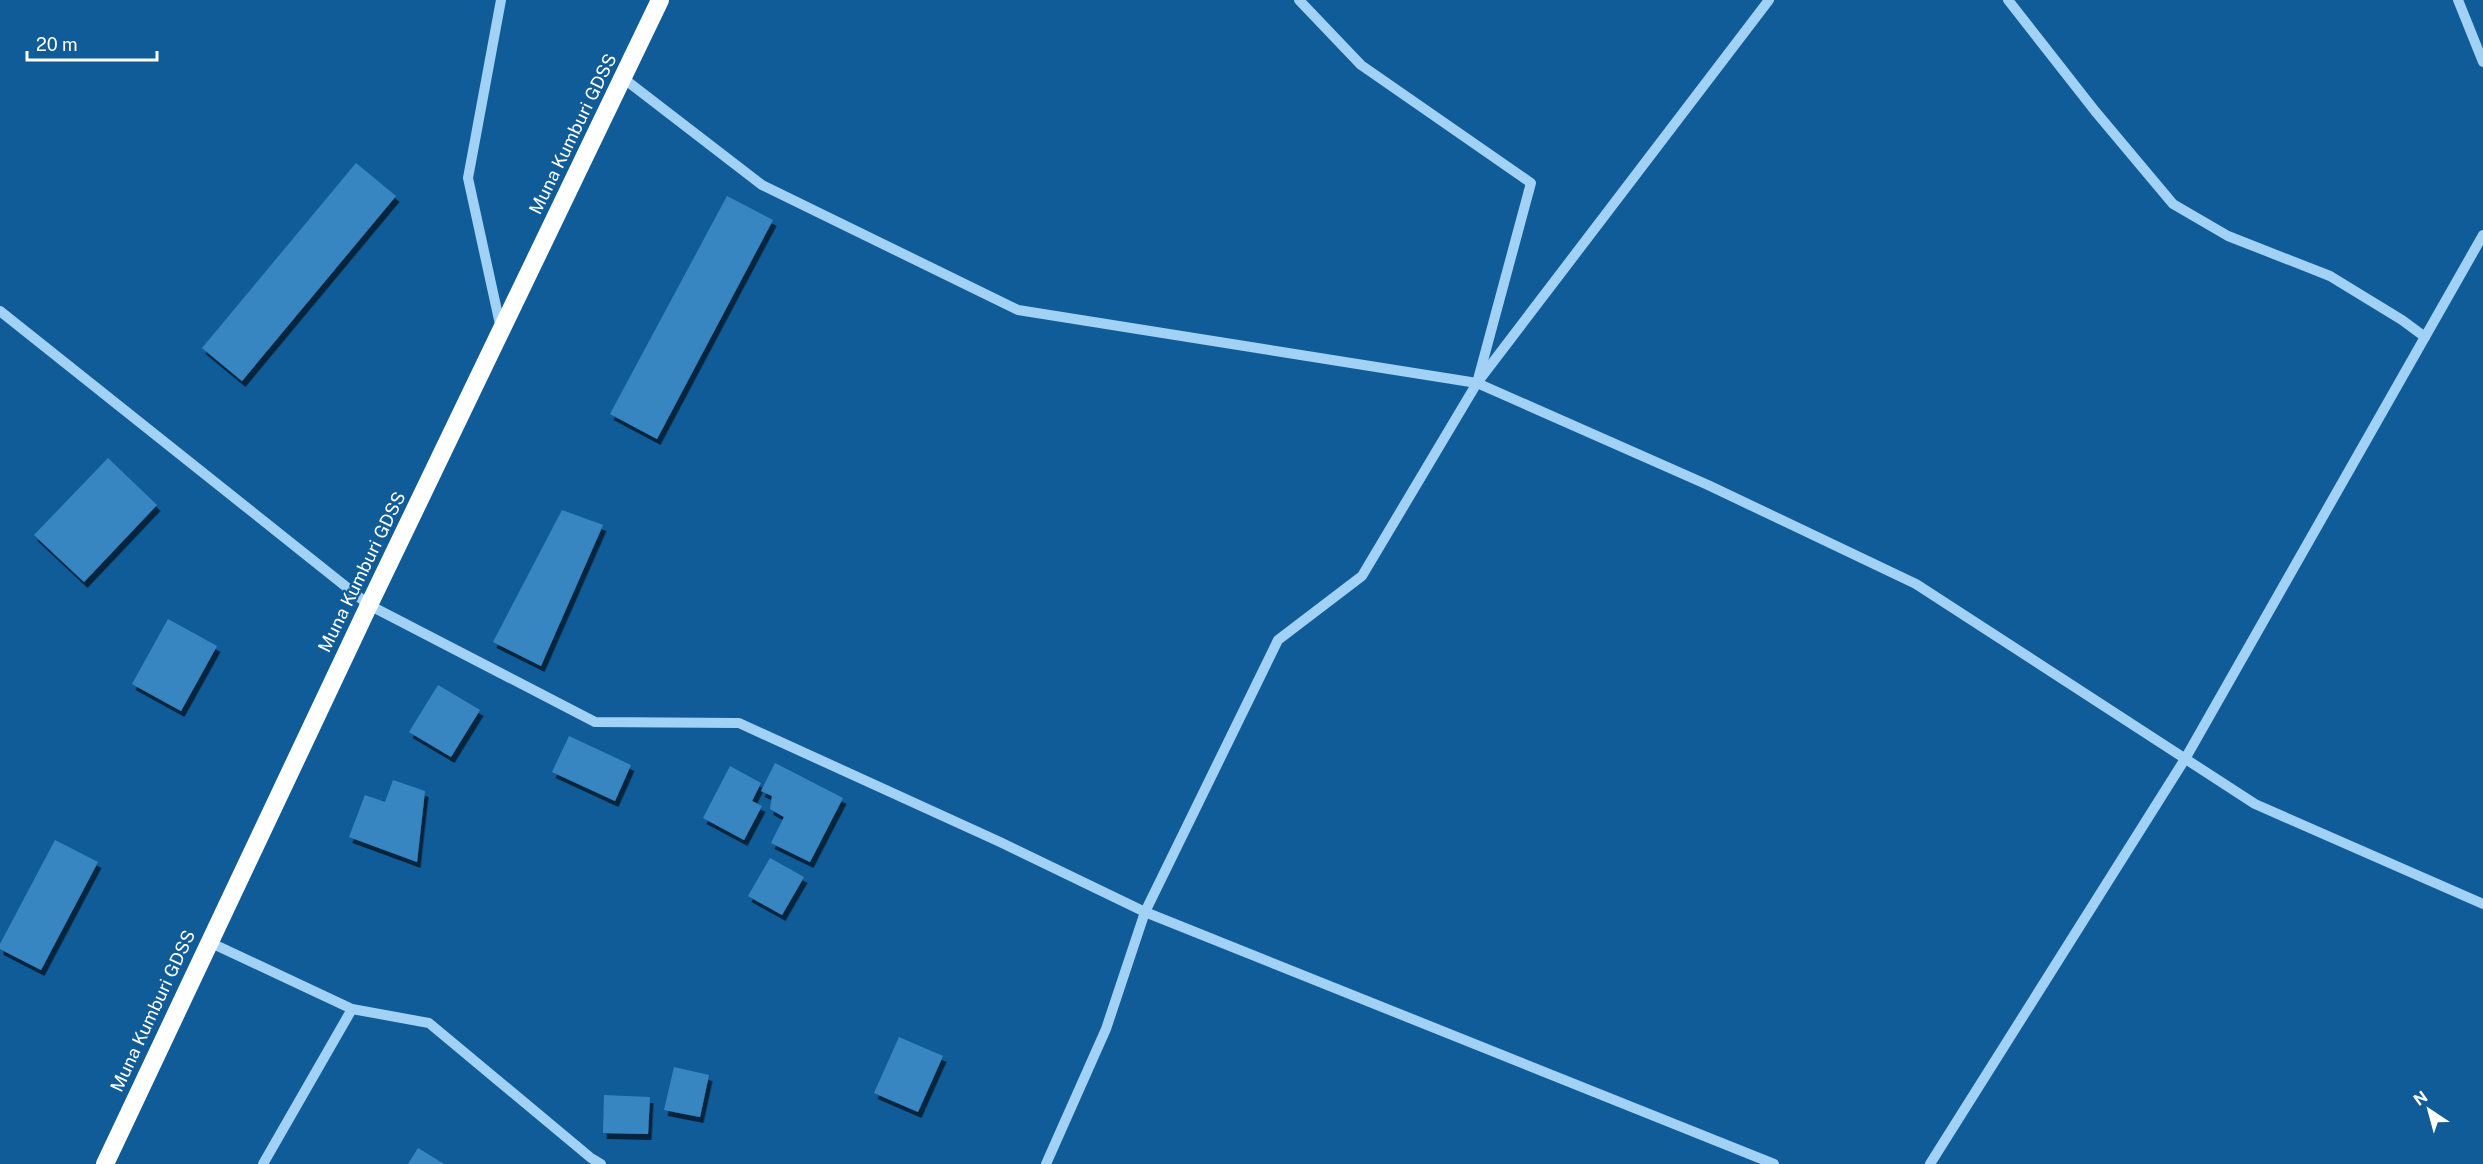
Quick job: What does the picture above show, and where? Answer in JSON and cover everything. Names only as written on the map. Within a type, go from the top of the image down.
[{"type":"highway","name":"Muna Kumburi GDSS","points":[[105,1164],[369,605],[660,0]]},
{"type":"street","points":[[501,0],[468,178],[501,331]]},
{"type":"street","points":[[1299,0],[1361,65],[1531,183],[1477,384]]},
{"type":"street","points":[[1046,1164],[1106,1029],[1145,912],[1278,640],[1362,576],[1477,384],[1769,0]]},
{"type":"street","points":[[2008,0],[2095,111],[2173,204],[2228,237],[2330,276],[2402,320],[2425,337]]},
{"type":"street","points":[[2458,0],[2483,62]]},
{"type":"street","points":[[623,78],[762,185],[1018,310],[1477,384],[1708,485],[1916,584],[2255,804],[2483,904]]},
{"type":"street","points":[[1930,1164],[2185,759],[2483,235]]},
{"type":"street","points":[[0,311],[369,605],[595,722],[739,723],[1000,842],[1145,912],[1774,1164]]},
{"type":"street","points":[[209,942],[352,1009],[429,1023],[601,1164]]},
{"type":"street","points":[[263,1164],[352,1009]]},
{"type":"building","points":[[356,163],[396,196],[242,381],[202,348]]},
{"type":"building","points":[[727,196],[773,220],[657,439],[610,414]]},
{"type":"building","points":[[108,458],[157,505],[84,582],[34,535]]},
{"type":"building","points":[[562,510],[603,525],[541,666],[493,642]]},
{"type":"building","points":[[168,619],[217,646],[181,711],[132,684]]},
{"type":"building","points":[[438,685],[480,710],[451,757],[409,732]]},
{"type":"building","points":[[569,736],[631,765],[615,801],[552,772]]},
{"type":"building","points":[[775,763],[843,798],[810,862],[771,843],[784,817],[770,809],[772,796],[761,791]]},
{"type":"building","points":[[730,766],[761,783],[752,801],[762,806],[744,840],[703,818]]},
{"type":"building","points":[[393,780],[425,791],[417,862],[349,837],[365,795],[385,802]]},
{"type":"building","points":[[55,840],[98,862],[41,970],[0,949],[0,944]]},
{"type":"building","points":[[770,858],[804,877],[782,915],[748,896]]},
{"type":"building","points":[[899,1037],[943,1056],[918,1112],[874,1093]]},
{"type":"building","points":[[674,1067],[709,1075],[700,1117],[664,1110]]},
{"type":"building","points":[[604,1095],[650,1097],[648,1134],[603,1133]]},
{"type":"building","points":[[418,1148],[444,1164],[408,1164]]}]
